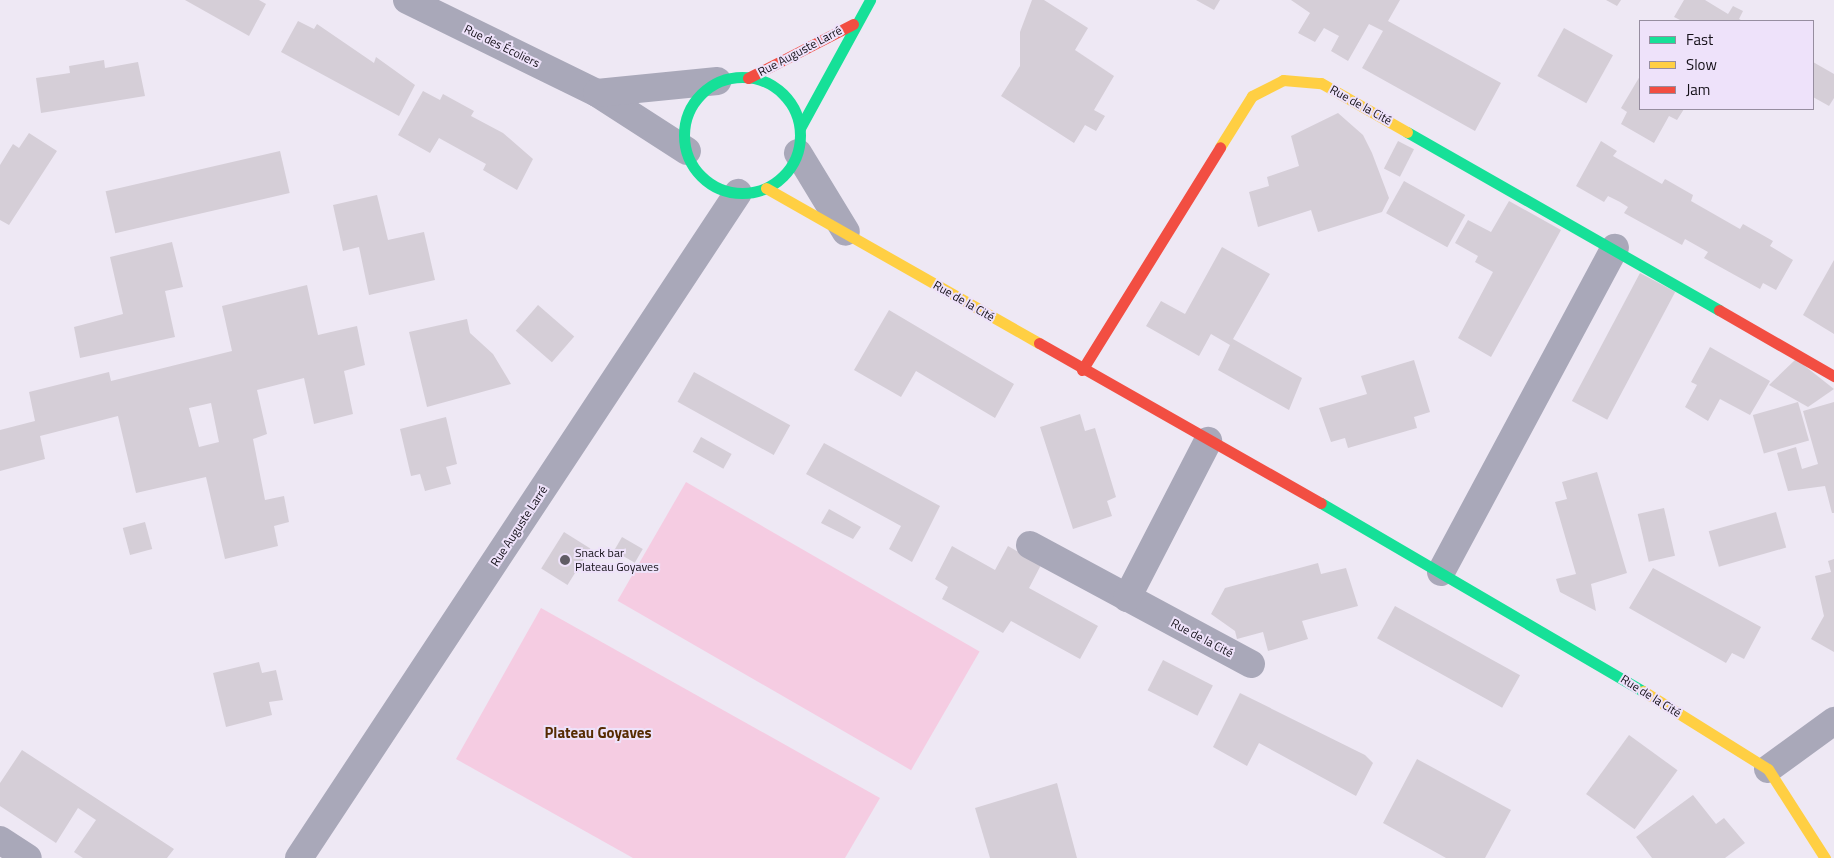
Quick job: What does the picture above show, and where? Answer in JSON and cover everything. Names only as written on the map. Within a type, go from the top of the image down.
[{"type":"street","name":"Rue des Écoliers","points":[[406,0],[597,93],[687,152]]},
{"type":"street","name":"Rue Auguste Larré","points":[[799,141],[853,24],[870,0]]},
{"type":"street","name":"Rue Auguste Larré","points":[[748,78],[853,24]]},
{"type":"street","points":[[597,93],[717,81],[748,78],[775,86],[789,100],[799,141],[782,178],[766,188],[738,193],[718,188],[700,176],[687,152],[686,115],[698,95],[717,81]]},
{"type":"street","name":"Rue de la Cité","points":[[1082,370],[1252,96],[1283,80],[1321,83],[1616,248],[1834,376]]},
{"type":"street","name":"Rue de la Cité","points":[[799,141],[846,232]]},
{"type":"street","name":"Rue de la Cité","points":[[766,188],[846,232],[1082,370],[1441,572],[1768,769],[1825,858]]},
{"type":"street","name":"Rue Auguste Larré","points":[[299,858],[738,193]]},
{"type":"street","points":[[1441,572],[1616,248]]},
{"type":"street","points":[[1127,598],[1208,440]]},
{"type":"street","name":"Rue de la Cité","points":[[1030,545],[1251,664]]},
{"type":"street","points":[[1768,769],[1834,720]]},
{"type":"street","points":[[0,840],[28,858]]},
{"type":"shaded area","points":[[686,482],[980,652],[911,770],[618,601]]},
{"type":"shaded area","points":[[541,608],[880,798],[845,858],[633,858],[456,759]]},
{"type":"building","points":[[185,0],[259,0],[266,4],[249,36]]},
{"type":"building","points":[[1032,0],[1044,0],[1088,28],[1075,50],[1114,76],[1094,110],[1105,116],[1096,131],[1085,125],[1074,143],[1001,96],[1020,66],[1020,32]]},
{"type":"building","points":[[1196,0],[1220,0],[1214,10]]},
{"type":"building","points":[[1291,0],[1400,0],[1388,21],[1501,83],[1475,131],[1362,68],[1383,31],[1369,24],[1348,61],[1331,51],[1339,36],[1324,28],[1315,42],[1298,33],[1310,13]]},
{"type":"building","points":[[1606,0],[1621,0],[1617,6]]},
{"type":"building","points":[[1684,0],[1705,0],[1728,14],[1733,6],[1743,11],[1739,19],[1741,20],[1680,20],[1674,17]]},
{"type":"building","points":[[298,21],[314,29],[317,24],[374,63],[376,57],[415,85],[399,116],[281,52]]},
{"type":"building","points":[[1564,28],[1613,55],[1586,103],[1537,76]]},
{"type":"building","points":[[104,60],[105,68],[138,62],[145,96],[41,113],[36,78],[70,73],[69,66]]},
{"type":"building","points":[[1814,63],[1834,74],[1834,98],[1829,106],[1814,98]]},
{"type":"building","points":[[1639,78],[1639,110],[1683,110],[1677,120],[1669,116],[1654,143],[1621,124],[1627,112],[1621,108]]},
{"type":"building","points":[[423,91],[440,100],[443,94],[474,111],[471,116],[503,133],[533,159],[517,190],[483,170],[486,164],[439,138],[430,153],[398,135]]},
{"type":"building","points":[[1338,113],[1363,135],[1372,153],[1389,198],[1382,212],[1318,232],[1311,210],[1258,227],[1249,192],[1269,186],[1267,177],[1299,166],[1291,136]]},
{"type":"building","points":[[29,133],[57,151],[9,225],[0,220],[0,165],[13,144],[19,148]]},
{"type":"building","points":[[1398,141],[1414,149],[1400,177],[1384,169]]},
{"type":"building","points":[[1601,141],[1617,151],[1613,156],[1662,184],[1665,179],[1693,195],[1691,201],[1740,229],[1743,224],[1773,241],[1770,246],[1793,260],[1776,290],[1763,283],[1760,289],[1704,258],[1708,252],[1685,239],[1682,245],[1624,213],[1628,207],[1620,202],[1608,196],[1604,202],[1576,186]]},
{"type":"building","points":[[280,151],[290,193],[115,233],[106,191]]},
{"type":"building","points":[[1404,181],[1465,215],[1447,247],[1386,213]]},
{"type":"building","points":[[377,195],[388,240],[424,232],[435,280],[369,295],[359,247],[343,251],[333,205]]},
{"type":"building","points":[[1509,201],[1561,230],[1491,357],[1458,338],[1493,272],[1475,262],[1478,256],[1455,243],[1468,220],[1491,232]]},
{"type":"building","points":[[172,242],[183,287],[165,291],[175,337],[80,358],[74,327],[123,314],[110,257]]},
{"type":"building","points":[[1222,247],[1270,274],[1233,339],[1302,378],[1289,410],[1218,370],[1230,345],[1211,334],[1199,356],[1146,326],[1161,301],[1185,314]]},
{"type":"building","points":[[1834,260],[1834,334],[1803,315]]},
{"type":"building","points":[[1640,273],[1675,292],[1607,420],[1572,401]]},
{"type":"building","points":[[307,285],[318,335],[357,326],[365,365],[344,371],[353,414],[314,424],[304,378],[257,390],[267,434],[253,439],[265,500],[284,496],[289,522],[274,526],[278,546],[225,559],[206,477],[136,493],[118,416],[40,436],[45,459],[0,471],[0,430],[35,421],[29,392],[109,372],[111,381],[232,351],[222,306]],"holes":[[[211,403],[219,442],[199,447],[189,408]]]},
{"type":"building","points":[[538,305],[574,336],[552,362],[516,331]]},
{"type":"building","points":[[889,310],[1014,384],[995,418],[916,371],[901,397],[854,370]]},
{"type":"building","points":[[467,319],[470,333],[493,354],[511,384],[427,407],[409,332]]},
{"type":"building","points":[[1710,347],[1770,381],[1750,415],[1720,399],[1708,421],[1685,407],[1697,385],[1691,382]]},
{"type":"building","points":[[1796,359],[1834,389],[1808,407],[1769,385]]},
{"type":"building","points":[[1414,360],[1430,412],[1414,417],[1417,428],[1348,448],[1345,438],[1331,442],[1319,408],[1367,394],[1361,376]]},
{"type":"building","points":[[694,372],[790,425],[774,455],[678,402]]},
{"type":"building","points":[[1798,402],[1809,440],[1764,453],[1753,415]]},
{"type":"building","points":[[1834,402],[1834,513],[1832,513],[1825,486],[1788,491],[1777,453],[1796,447],[1802,469],[1818,464],[1803,411]]},
{"type":"building","points":[[1080,414],[1085,431],[1095,428],[1116,497],[1107,501],[1112,516],[1073,529],[1040,427]]},
{"type":"building","points":[[446,417],[457,464],[446,467],[451,484],[425,491],[420,474],[411,476],[400,429]]},
{"type":"building","points":[[701,437],[732,454],[723,469],[693,452]]},
{"type":"building","points":[[824,443],[940,506],[912,562],[889,549],[901,526],[806,474]]},
{"type":"building","points":[[1597,472],[1627,573],[1591,584],[1596,611],[1560,592],[1556,579],[1576,574],[1555,502],[1567,499],[1562,482]]},
{"type":"building","points":[[1664,508],[1675,556],[1649,562],[1638,514]]},
{"type":"building","points":[[829,509],[861,527],[853,539],[821,523]]},
{"type":"building","points":[[1776,512],[1786,548],[1719,567],[1709,531]]},
{"type":"building","points":[[145,522],[152,549],[130,555],[123,528]]},
{"type":"building","points":[[564,532],[590,548],[568,585],[541,568]]},
{"type":"building","points":[[622,537],[643,549],[635,563],[614,551]]},
{"type":"building","points":[[952,546],[995,570],[1008,546],[1041,565],[1029,588],[1098,626],[1080,659],[1011,621],[1003,633],[942,599],[948,587],[935,579]]},
{"type":"building","points":[[1834,559],[1834,652],[1811,639],[1824,616],[1815,576],[1831,572],[1828,561]]},
{"type":"building","points":[[1318,563],[1321,574],[1346,568],[1358,606],[1302,621],[1308,639],[1268,651],[1263,632],[1237,639],[1235,631],[1211,614],[1225,588]]},
{"type":"building","points":[[1653,568],[1761,627],[1744,659],[1732,653],[1726,663],[1629,608]]},
{"type":"building","points":[[1395,606],[1520,675],[1502,708],[1377,638]]},
{"type":"building","points":[[1163,660],[1213,685],[1197,716],[1148,690]]},
{"type":"building","points":[[259,662],[262,673],[276,670],[283,700],[269,702],[272,715],[226,727],[213,673]]},
{"type":"building","points":[[1240,693],[1365,755],[1373,763],[1356,796],[1259,743],[1247,766],[1213,747]]},
{"type":"building","points":[[1629,735],[1678,770],[1635,829],[1586,794]]},
{"type":"building","points":[[22,750],[174,849],[167,858],[83,858],[74,852],[96,820],[78,808],[56,843],[0,806],[0,783]]},
{"type":"building","points":[[1417,759],[1511,810],[1485,858],[1446,858],[1383,823]]},
{"type":"building","points":[[1057,783],[1077,858],[990,858],[975,808]]},
{"type":"building","points":[[1693,795],[1716,824],[1724,818],[1745,843],[1725,858],[1652,858],[1636,837]]},
{"type":"traffic: fast","points":[[800,128],[870,0]]},
{"type":"traffic: fast","points":[[742,77],[764,81],[783,94],[796,113],[800,135],[796,157],[783,176],[764,189],[742,193],[720,189],[701,176],[688,157],[684,135],[688,113],[701,94],[720,81],[742,77]]},
{"type":"traffic: fast","points":[[1407,132],[1719,310]]},
{"type":"traffic: fast","points":[[1321,503],[1643,691]]},
{"type":"traffic: slow","points":[[1220,147],[1252,96],[1283,80],[1321,83],[1407,132]]},
{"type":"traffic: slow","points":[[766,188],[1039,343]]},
{"type":"traffic: slow","points":[[1643,691],[1768,769],[1825,858]]},
{"type":"traffic: jam","points":[[748,78],[853,24]]},
{"type":"traffic: jam","points":[[1082,370],[1220,147]]},
{"type":"traffic: jam","points":[[1719,310],[1834,376]]},
{"type":"traffic: jam","points":[[1039,343],[1321,503]]},
{"type":"place","name":"Snack bar Plateau Goyaves","points":[[565,560]]},
{"type":"district","name":"Plateau Goyaves","points":[[598,733]]}]
